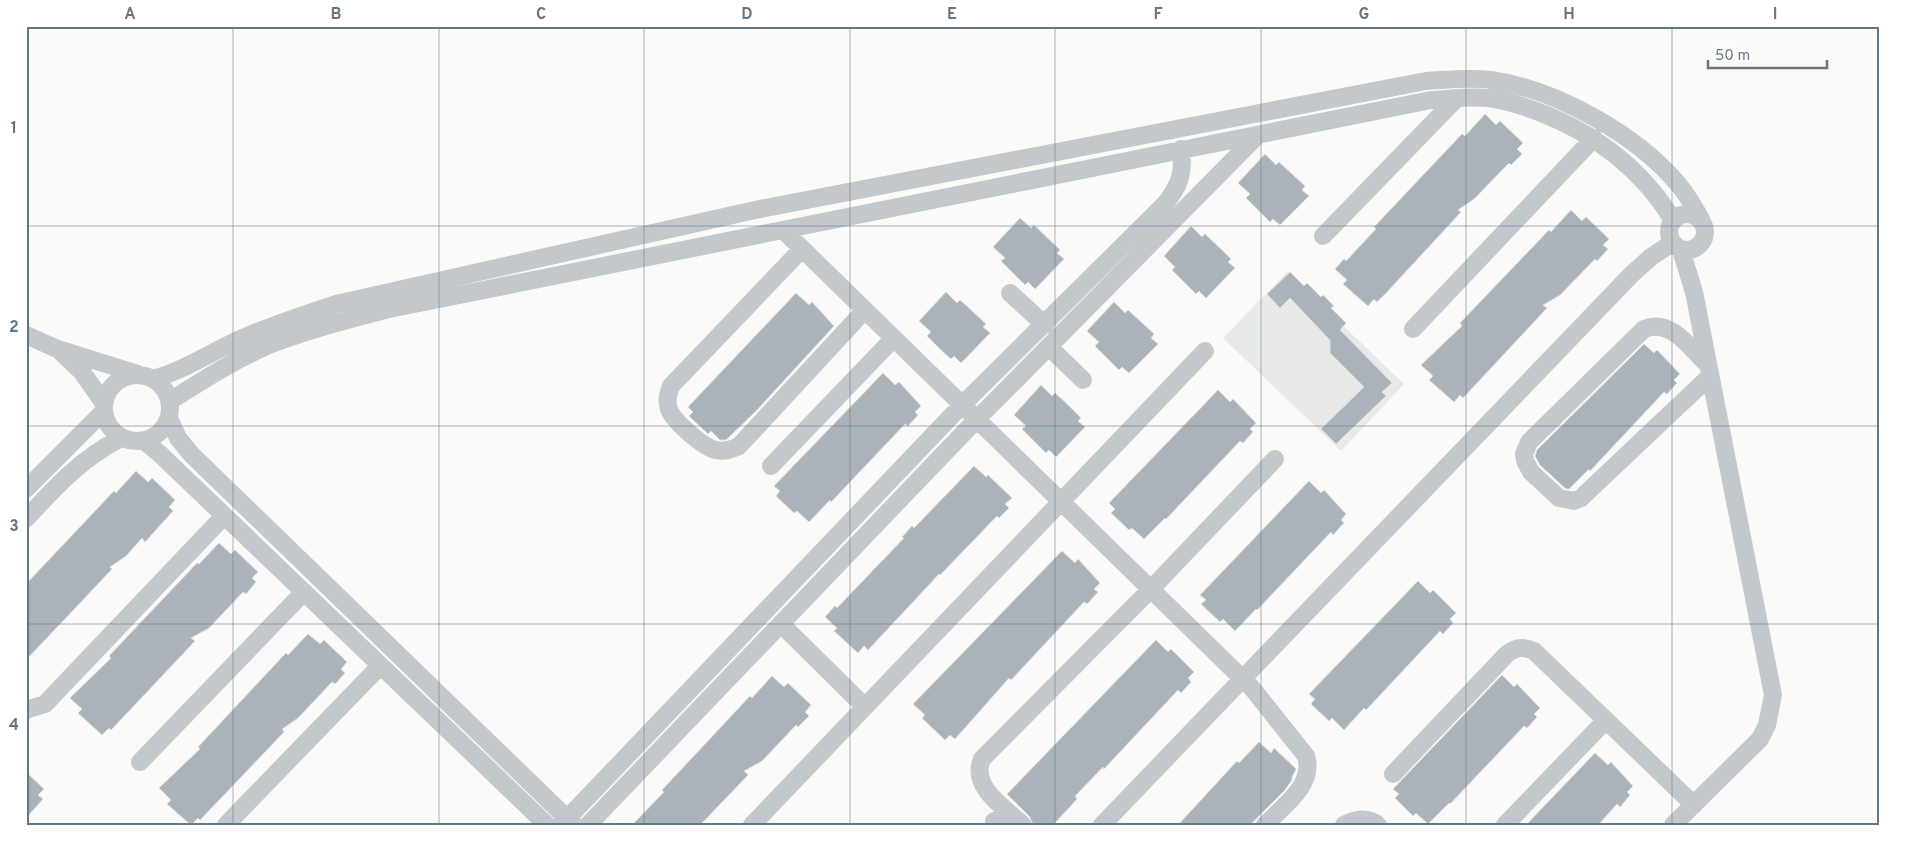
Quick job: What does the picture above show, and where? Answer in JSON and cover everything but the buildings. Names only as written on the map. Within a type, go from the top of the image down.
[{"type":"street","points":[[26,489],[103,407],[112,385],[119,379],[171,374],[245,337],[336,304],[754,210],[1426,81],[1489,80],[1530,89],[1572,107],[1613,130],[1654,160],[1678,184],[1700,219],[1705,234],[1700,245],[1694,292]]},
{"type":"street","points":[[1323,236],[1457,98]]},
{"type":"street","points":[[55,348],[82,372],[103,407],[106,422],[112,431],[121,438],[132,441],[144,441],[159,432],[169,409],[212,374],[273,344],[330,324],[388,309],[784,231],[1181,149],[1407,104],[1457,98],[1488,98],[1518,104],[1549,116],[1594,138],[1621,158],[1642,177],[1673,220]]},
{"type":"street","points":[[588,825],[977,419],[1258,135]]},
{"type":"street","points":[[1413,329],[1594,138]]},
{"type":"street","points":[[26,335],[55,348],[146,376],[161,384],[178,438],[192,455],[568,823],[962,405],[1045,325],[1174,192],[1182,177],[1181,149]]},
{"type":"street","points":[[1673,825],[1760,739],[1772,710],[1773,694],[1694,292],[1677,246],[1668,231],[1673,220],[1684,214],[1690,214],[1700,219]]},
{"type":"street","points":[[784,231],[1244,678],[1301,749],[1309,765],[1305,783],[1265,825]]},
{"type":"street","points":[[1102,825],[1632,274],[1651,257],[1677,246],[1694,249],[1700,245]]},
{"type":"street","points":[[802,249],[671,386],[667,400],[668,408],[677,420],[707,447],[723,451],[739,446],[865,310]]},
{"type":"street","points":[[1010,293],[1045,325]]},
{"type":"street","points":[[1658,326],[1671,330],[1708,371],[1581,498],[1574,501],[1559,498],[1527,467],[1524,454],[1529,442],[1644,329],[1658,326]]},
{"type":"street","points":[[771,466],[894,338]]},
{"type":"street","points":[[1049,347],[1083,380]]},
{"type":"street","points":[[752,825],[1205,351]]},
{"type":"street","points":[[26,520],[74,469],[100,449],[121,438]]},
{"type":"street","points":[[144,441],[547,825]]},
{"type":"street","points":[[1023,825],[983,786],[978,773],[982,759],[1151,589],[1275,459]]},
{"type":"street","points":[[26,710],[46,704],[224,516]]},
{"type":"street","points":[[140,762],[303,592]]},
{"type":"street","points":[[781,624],[865,707]]},
{"type":"street","points":[[1393,774],[1506,655],[1516,648],[1522,647],[1534,651],[1694,805]]},
{"type":"street","points":[[226,825],[380,666]]},
{"type":"street","points":[[1505,825],[1606,720]]},
{"type":"street","points":[[1344,825],[1353,820],[1364,819],[1378,825]]},
{"type":"shaded area","points":[[1287,272],[1404,384],[1341,451],[1223,338]]}]
